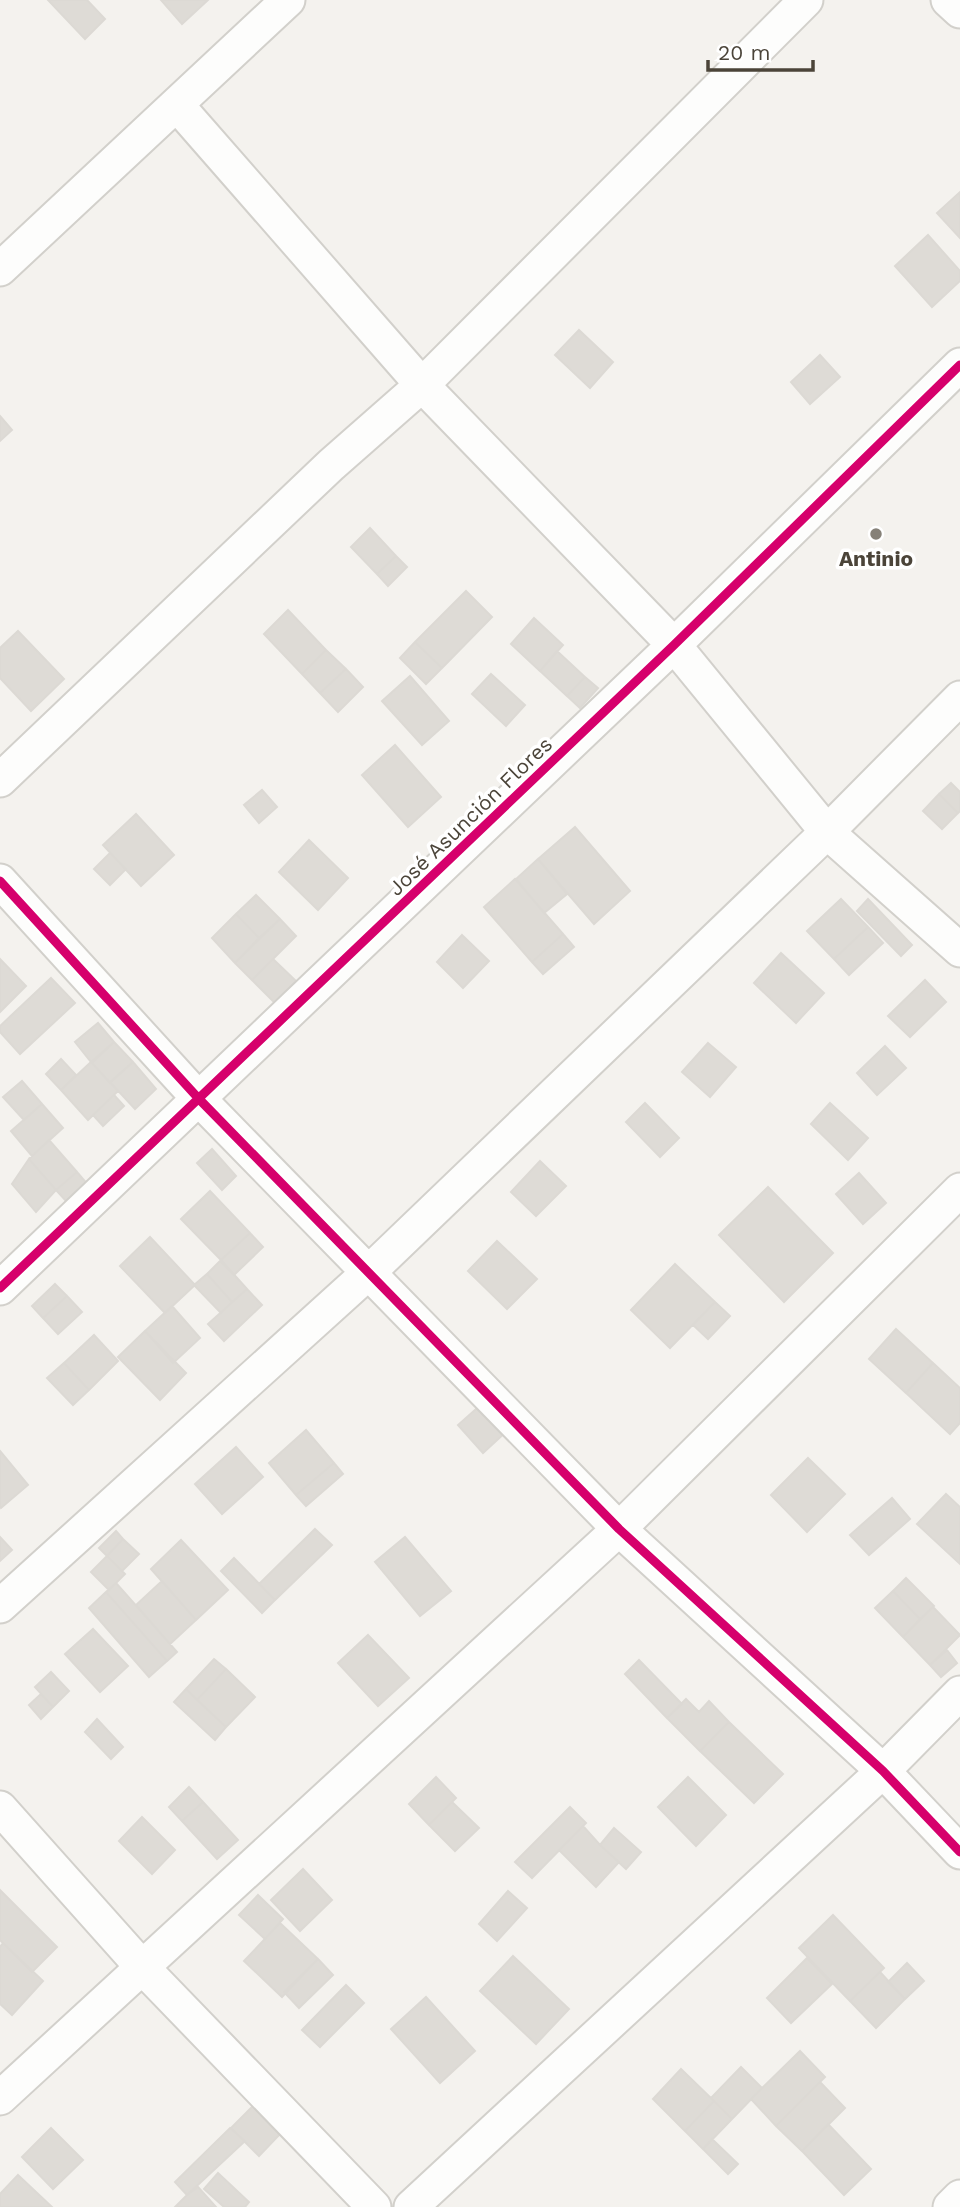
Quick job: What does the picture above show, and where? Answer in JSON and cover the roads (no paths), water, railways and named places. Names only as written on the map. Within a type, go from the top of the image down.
[{"type":"street","points":[[0,269],[288,0]]},
{"type":"street","points":[[0,780],[331,465],[422,385],[806,0]]},
{"type":"street","points":[[948,0],[960,11]]},
{"type":"street","points":[[177,105],[422,385],[674,645],[827,832],[960,950]]},
{"type":"street","name":"José Asunción Flores","points":[[0,1288],[674,645],[960,365]]},
{"type":"street","points":[[0,1606],[368,1273],[827,832],[960,698]]},
{"type":"street","points":[[0,881],[199,1099],[619,1529],[883,1771],[960,1852]]},
{"type":"street","points":[[0,2098],[619,1529],[960,1190]]},
{"type":"street","points":[[411,2207],[883,1771],[960,1693]]},
{"type":"street","points":[[0,1808],[142,1967],[374,2207]]},
{"type":"street","points":[[950,2207],[960,2197]]},
{"type":"place","name":"Antinio","points":[[876,534]]}]
